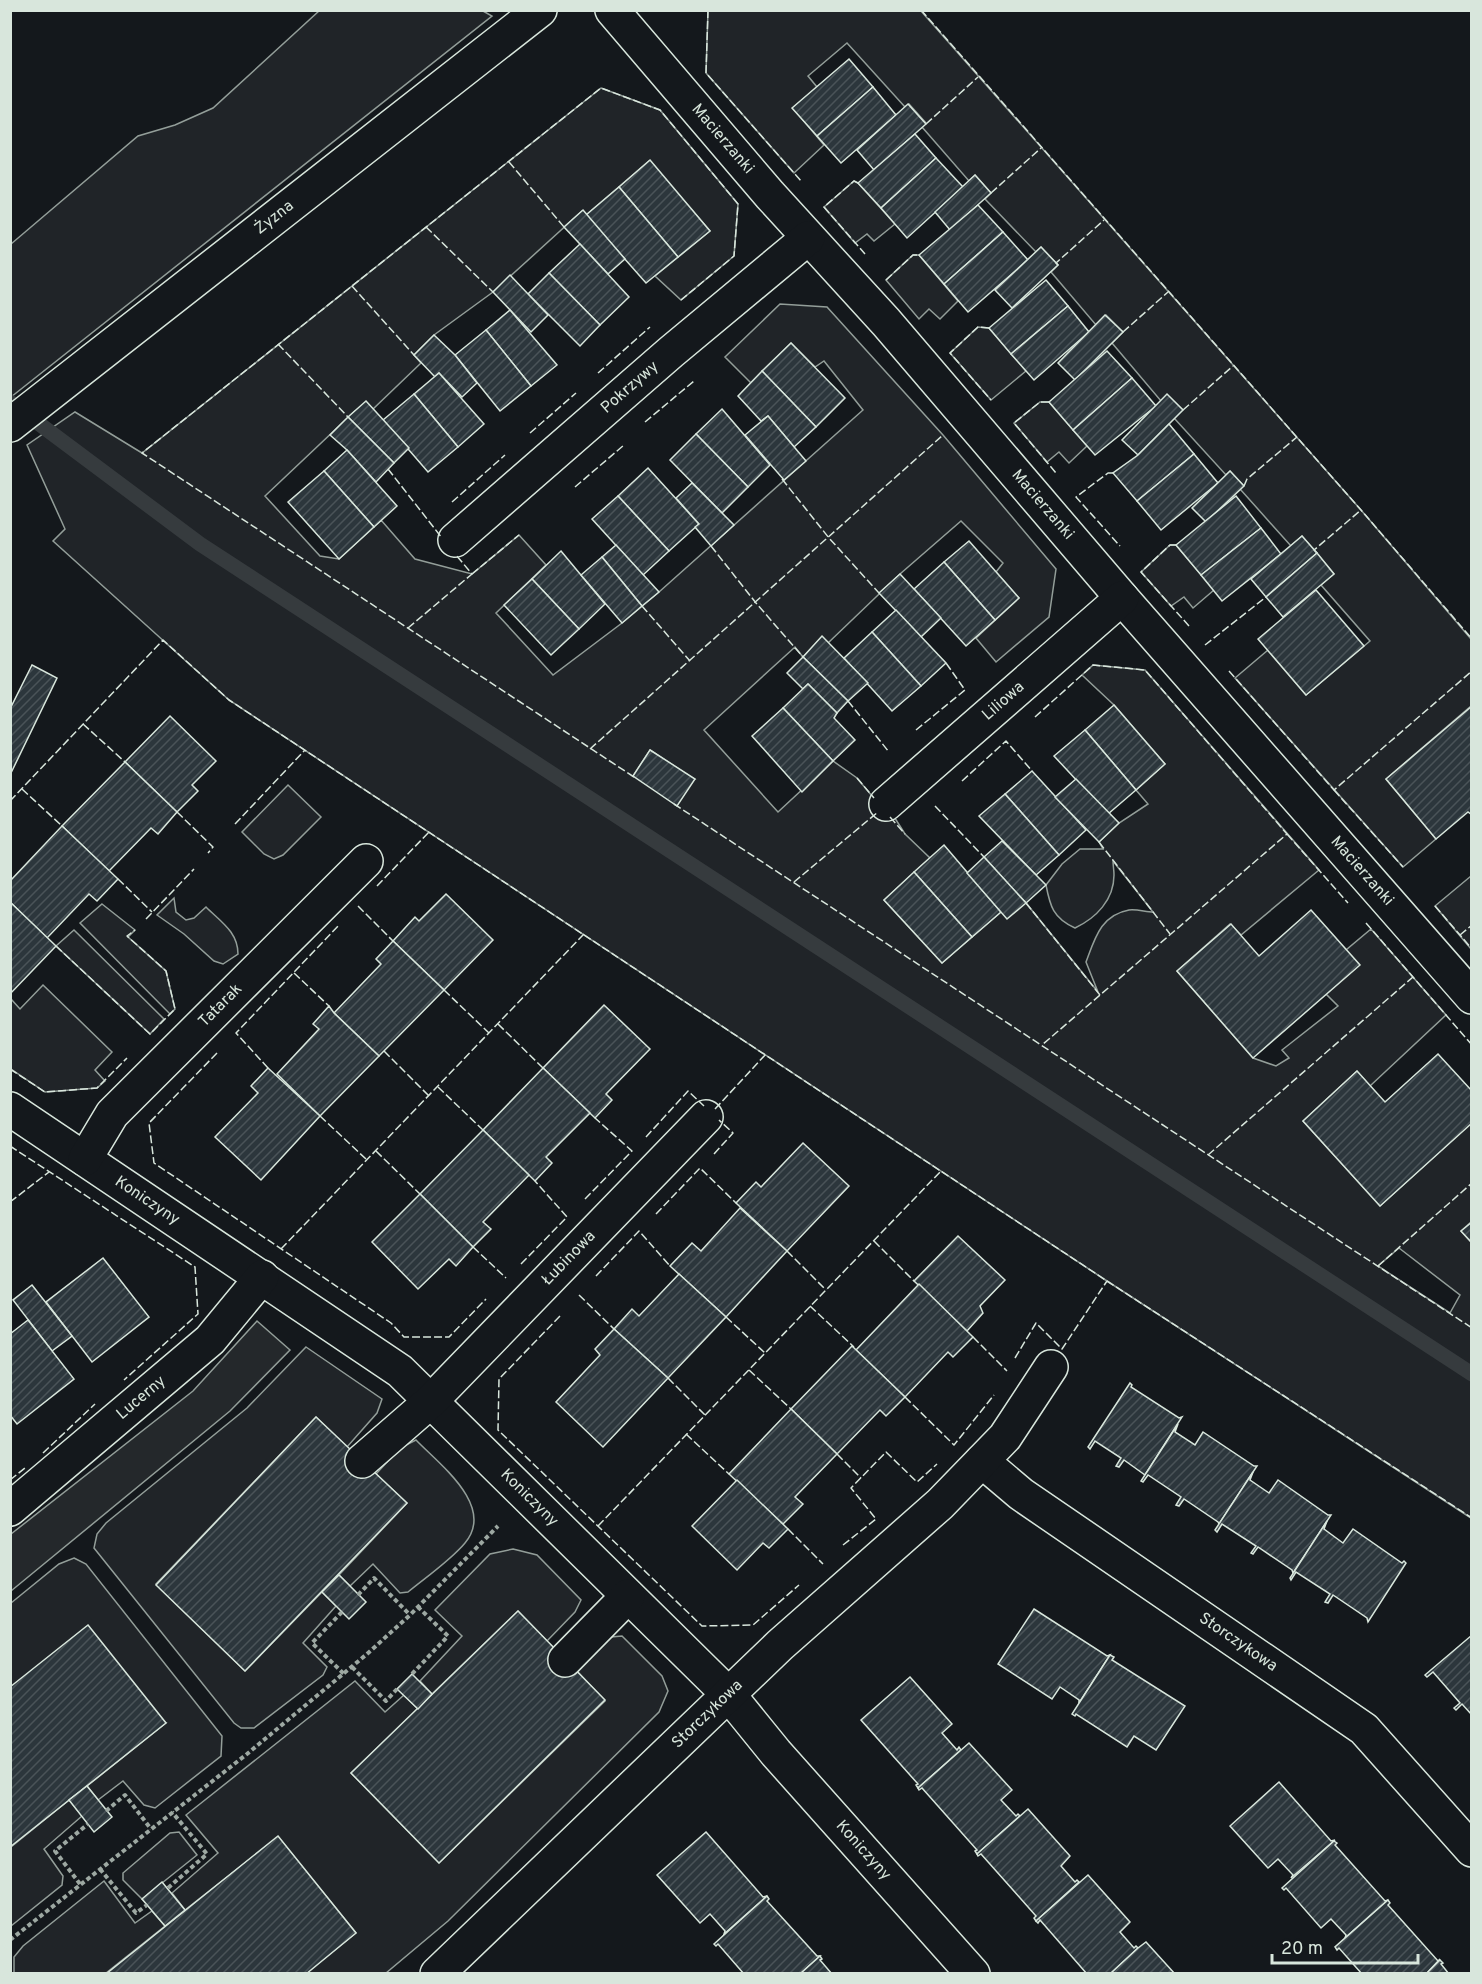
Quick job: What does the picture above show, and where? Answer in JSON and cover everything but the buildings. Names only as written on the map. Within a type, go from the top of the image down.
[{"type":"street","name":"Macierzanki","points":[[612,10],[808,238],[886,322],[1122,598],[1472,997]]},
{"type":"street","name":"Żyzna","points":[[10,424],[536,11]]},
{"type":"street","name":"Pokrzywy","points":[[455,540],[671,352],[808,238]]},
{"type":"street","name":"Liliowa","points":[[886,804],[1122,598]]},
{"type":"street","name":"Tatarak","points":[[85,1159],[112,1114],[366,861]]},
{"type":"street","name":"Koniczyny","points":[[10,1108],[399,1371],[729,1695],[783,1761],[973,1974]]},
{"type":"street","name":"Łubinowa","points":[[362,1461],[431,1401],[706,1117]]},
{"type":"street","name":"Lucerny","points":[[10,1509],[210,1341],[262,1277]]},
{"type":"street","name":"Storczykowa","points":[[438,1974],[780,1645],[940,1504],[1005,1437],[1051,1367]]},
{"type":"street","name":"Storczykowa","points":[[982,1461],[1021,1494],[1364,1728],[1472,1850]]},
{"type":"street","points":[[565,1660],[628,1596]]},
{"type":"path","points":[[10,1940],[344,1674],[410,1615],[499,1525]]},
{"type":"path","points":[[358,1594],[374,1578],[410,1615]]},
{"type":"path","points":[[412,1674],[448,1636],[418,1607]]},
{"type":"path","points":[[342,1612],[312,1643],[344,1674]]},
{"type":"path","points":[[352,1667],[386,1701],[397,1689]]},
{"type":"path","points":[[106,1811],[125,1796],[151,1828]]},
{"type":"path","points":[[168,1888],[207,1854],[172,1812]]},
{"type":"path","points":[[80,1884],[55,1851],[88,1824]]},
{"type":"path","points":[[100,1869],[136,1913],[147,1905]]},
{"type":"shaded area","points":[[319,11],[483,11],[492,16],[11,397],[11,244],[138,136],[175,125],[213,108]]},
{"type":"shaded area","points":[[708,11],[921,11],[1361,510],[1471,639],[1471,706],[1386,779],[1436,839],[1403,867],[1235,678],[1268,650],[1306,695],[1370,641],[1321,585],[1334,574],[1302,536],[1291,546],[1240,489],[1243,485],[1230,471],[1226,475],[1174,418],[1182,409],[1167,395],[1161,401],[1112,343],[1123,332],[1106,315],[1096,325],[1051,272],[1058,265],[1041,247],[1036,252],[985,199],[991,193],[975,175],[969,181],[922,127],[926,123],[909,104],[905,107],[847,43],[808,76],[817,87],[793,108],[824,145],[794,173],[706,73]]},
{"type":"shaded area","points":[[601,88],[660,110],[738,204],[734,256],[681,300],[655,276],[710,231],[649,161],[586,215],[582,211],[493,292],[434,335],[414,355],[421,363],[373,409],[355,411],[265,496],[320,556],[339,559],[381,520],[415,559],[472,574],[519,535],[546,565],[496,613],[553,675],[659,592],[863,410],[824,361],[815,367],[791,343],[751,383],[725,357],[780,304],[827,307],[943,435],[1056,569],[1049,617],[996,662],[976,638],[1019,598],[996,572],[1003,563],[961,521],[900,574],[828,643],[822,637],[803,657],[795,647],[704,730],[778,812],[833,761],[857,778],[882,808],[886,804],[905,834],[930,858],[884,900],[942,963],[1001,912],[1026,903],[1098,992],[1086,962],[1100,929],[1105,922],[1119,913],[1129,910],[1153,912],[1113,861],[1113,884],[1107,900],[1097,913],[1075,928],[1057,916],[1049,899],[1046,885],[1062,864],[1080,849],[1103,849],[1099,842],[1119,823],[1148,804],[1136,790],[1165,764],[1114,705],[1082,675],[1093,665],[1145,670],[1319,870],[1241,935],[1230,924],[1177,971],[1253,1058],[1276,1066],[1289,1058],[1282,1050],[1338,1006],[1326,994],[1346,950],[1371,929],[1446,1015],[1370,1086],[1357,1071],[1303,1121],[1380,1206],[1471,1123],[1471,1222],[1461,1231],[1472,1243],[1471,1518],[1107,1281],[229,700],[53,541],[65,529],[27,445],[75,412],[142,453]],"holes":[[[650,750],[694,779],[633,776]],[[1399,1248],[1460,1295],[1450,1313],[1378,1266]]]},
{"type":"shaded area","points":[[854,181],[895,224],[874,241],[867,234],[855,243],[824,207]]},
{"type":"shaded area","points":[[913,255],[919,255],[958,301],[940,319],[929,309],[919,319],[886,280]]},
{"type":"shaded area","points":[[978,327],[989,328],[1026,371],[991,400],[950,353]]},
{"type":"shaded area","points":[[1040,402],[1049,402],[1087,446],[1069,463],[1059,452],[1047,462],[1014,423]]},
{"type":"shaded area","points":[[1170,545],[1176,545],[1214,590],[1193,608],[1184,597],[1171,606],[1141,572]]},
{"type":"shaded area","points":[[288,785],[321,817],[283,855],[274,859],[264,854],[242,832]]},
{"type":"shaded area","points":[[1471,876],[1471,949],[1435,906]]},
{"type":"shaded area","points":[[174,898],[176,912],[186,920],[194,918],[206,907],[232,933],[238,954],[223,964],[214,961],[184,934],[157,915]]},
{"type":"shaded area","points":[[102,904],[135,930],[128,937],[166,971],[175,1009],[170,1014],[80,923]]},
{"type":"shaded area","points":[[74,930],[164,1019],[150,1034],[56,946]]},
{"type":"shaded area","points":[[43,985],[112,1052],[95,1070],[105,1081],[97,1088],[45,1092],[11,1069],[11,999],[20,1009]]},
{"type":"shaded area","points":[[257,1321],[290,1350],[230,1411],[11,1591],[11,1534],[193,1391]]},
{"type":"shaded area","points":[[306,1347],[382,1399],[377,1413],[347,1447],[316,1417],[156,1584],[245,1671],[322,1592],[336,1606],[303,1643],[327,1667],[323,1675],[254,1728],[241,1728],[234,1723],[94,1548],[97,1534],[106,1523],[247,1408]]},
{"type":"shaded area","points":[[416,1440],[461,1487],[474,1515],[473,1529],[459,1549],[408,1592],[400,1593],[373,1564],[350,1586],[339,1575],[407,1503],[376,1474],[400,1448]]},
{"type":"shaded area","points":[[513,1549],[537,1555],[581,1600],[575,1612],[547,1641],[518,1611],[432,1694],[420,1681],[462,1636],[435,1610],[490,1554]]},
{"type":"shaded area","points":[[74,1558],[86,1564],[222,1736],[221,1756],[155,1808],[144,1805],[123,1781],[98,1800],[87,1786],[166,1723],[11,1687],[11,1603],[59,1564]]},
{"type":"shaded area","points":[[622,1636],[662,1676],[668,1691],[659,1712],[448,1921],[386,1973],[306,1973],[356,1933],[278,1837],[185,1910],[172,1893],[218,1853],[186,1815],[355,1681],[385,1712],[404,1695],[418,1709],[351,1773],[439,1863],[605,1701],[575,1669],[611,1637]]},
{"type":"shaded area","points":[[69,1800],[82,1816],[44,1849],[63,1876],[62,1885],[11,1926],[11,1847]]},
{"type":"shaded area","points":[[179,1832],[197,1855],[142,1899],[123,1880],[123,1873],[170,1833]]},
{"type":"shaded area","points":[[104,1881],[135,1923],[152,1911],[165,1926],[106,1973],[14,1973],[14,1957],[23,1946]]},
{"type":"waterway","points":[[10,402],[200,544],[1472,1374]]},
{"type":"fence","points":[[708,10],[706,73],[801,181]]},
{"type":"fence","points":[[921,10],[1472,639]]},
{"type":"fence","points":[[926,124],[978,77]]},
{"type":"fence","points":[[634,777],[142,453],[601,88],[660,110],[738,204],[734,256],[681,300]]},
{"type":"fence","points":[[991,193],[1041,148]]},
{"type":"fence","points":[[509,162],[564,227]]},
{"type":"fence","points":[[858,183],[854,181],[824,207],[865,254]]},
{"type":"fence","points":[[1058,265],[1056,263],[1104,220]]},
{"type":"fence","points":[[426,227],[493,292]]},
{"type":"fence","points":[[886,280],[913,255],[919,255]]},
{"type":"fence","points":[[352,286],[414,355]]},
{"type":"fence","points":[[1123,332],[1168,292]]},
{"type":"fence","points":[[598,373],[650,327]]},
{"type":"fence","points":[[989,328],[978,327],[950,353],[991,400]]},
{"type":"fence","points":[[278,344],[348,417]]},
{"type":"fence","points":[[1183,410],[1233,366]]},
{"type":"fence","points":[[645,422],[694,381]]},
{"type":"fence","points":[[530,433],[576,393]]},
{"type":"fence","points":[[1049,402],[1040,402],[1014,423],[1056,473]]},
{"type":"fence","points":[[590,749],[943,435]]},
{"type":"fence","points":[[1244,486],[1247,479],[1297,437]]},
{"type":"fence","points":[[575,487],[624,445]]},
{"type":"fence","points":[[452,502],[505,455]]},
{"type":"fence","points":[[388,469],[442,538]]},
{"type":"fence","points":[[1113,473],[1108,473],[1076,497],[1120,546]]},
{"type":"fence","points":[[782,479],[829,538],[879,593]]},
{"type":"fence","points":[[1317,553],[1314,550],[1361,510]]},
{"type":"fence","points":[[472,574],[519,535]]},
{"type":"fence","points":[[1176,545],[1170,545],[1141,572],[1189,626]]},
{"type":"fence","points":[[711,546],[803,657]]},
{"type":"fence","points":[[408,628],[472,574],[456,555]]},
{"type":"fence","points":[[1205,645],[1266,597]]},
{"type":"fence","points":[[642,606],[690,661]]},
{"type":"fence","points":[[10,801],[163,640],[229,700],[1107,1281],[1472,1518]]},
{"type":"fence","points":[[916,730],[965,690],[946,663]]},
{"type":"fence","points":[[1035,717],[1093,665],[1145,670],[1287,834],[1042,1045]]},
{"type":"fence","points":[[1229,671],[1334,790],[1472,671]]},
{"type":"fence","points":[[848,701],[889,752]]},
{"type":"fence","points":[[83,724],[125,762]]},
{"type":"fence","points":[[962,781],[1006,741],[1032,771]]},
{"type":"fence","points":[[235,824],[305,750]]},
{"type":"fence","points":[[857,778],[874,798]]},
{"type":"fence","points":[[22,789],[62,826]]},
{"type":"fence","points":[[1334,790],[1403,867]]},
{"type":"fence","points":[[674,804],[1472,1328]]},
{"type":"fence","points":[[935,806],[984,857]]},
{"type":"fence","points":[[177,812],[213,847],[208,853]]},
{"type":"fence","points":[[794,882],[878,812]]},
{"type":"fence","points":[[890,817],[905,834]]},
{"type":"fence","points":[[377,886],[429,832]]},
{"type":"fence","points":[[1287,834],[1348,903]]},
{"type":"fence","points":[[1099,842],[1170,934]]},
{"type":"fence","points":[[146,919],[194,869]]},
{"type":"fence","points":[[118,879],[152,912]]},
{"type":"fence","points":[[1026,903],[1100,995]]},
{"type":"fence","points":[[358,906],[393,941]]},
{"type":"fence","points":[[1435,906],[1472,949]]},
{"type":"fence","points":[[1366,923],[1472,1045]]},
{"type":"fence","points":[[268,1068],[236,1033],[340,924]]},
{"type":"fence","points":[[1460,935],[1472,925]]},
{"type":"fence","points":[[56,946],[150,1034],[175,1009],[166,971],[127,936],[135,930]]},
{"type":"fence","points":[[281,1249],[584,934]]},
{"type":"fence","points":[[294,973],[329,1006]]},
{"type":"fence","points":[[1208,1155],[1413,977]]},
{"type":"fence","points":[[444,990],[489,1033]]},
{"type":"fence","points":[[498,1024],[543,1068]]},
{"type":"fence","points":[[384,1051],[429,1096]]},
{"type":"fence","points":[[217,1053],[149,1123],[154,1163],[391,1323],[404,1337],[449,1337],[486,1299]]},
{"type":"fence","points":[[715,1109],[766,1054]]},
{"type":"fence","points":[[10,1069],[45,1092],[97,1088],[127,1058]]},
{"type":"fence","points":[[438,1087],[483,1130]]},
{"type":"fence","points":[[646,1137],[688,1091],[704,1106]]},
{"type":"fence","points":[[320,1116],[367,1160]]},
{"type":"fence","points":[[585,1199],[632,1151],[595,1118]]},
{"type":"fence","points":[[714,1154],[733,1133],[719,1120]]},
{"type":"fence","points":[[10,1146],[195,1267],[198,1314],[124,1380]]},
{"type":"fence","points":[[376,1151],[420,1194]]},
{"type":"fence","points":[[656,1214],[700,1168],[736,1203]]},
{"type":"fence","points":[[598,1526],[941,1171]]},
{"type":"fence","points":[[10,1202],[49,1172]]},
{"type":"fence","points":[[521,1264],[567,1217],[535,1181]]},
{"type":"fence","points":[[1378,1266],[1472,1183]]},
{"type":"fence","points":[[596,1276],[639,1231],[670,1266]]},
{"type":"fence","points":[[874,1241],[914,1281]]},
{"type":"fence","points":[[473,1247],[506,1278]]},
{"type":"fence","points":[[787,1251],[826,1290]]},
{"type":"fence","points":[[1015,1358],[1036,1323],[1062,1349],[1107,1281]]},
{"type":"fence","points":[[579,1295],[614,1329]]},
{"type":"fence","points":[[810,1306],[854,1347]]},
{"type":"fence","points":[[560,1316],[499,1379],[498,1430],[702,1626],[753,1625],[799,1585]]},
{"type":"fence","points":[[726,1317],[765,1353]]},
{"type":"fence","points":[[973,1337],[1007,1371]]},
{"type":"fence","points":[[749,1370],[791,1409]]},
{"type":"fence","points":[[668,1378],[705,1415]]},
{"type":"fence","points":[[905,1397],[954,1445],[994,1395]]},
{"type":"fence","points":[[43,1453],[95,1404]]},
{"type":"fence","points":[[686,1434],[729,1474]]},
{"type":"fence","points":[[843,1545],[876,1519],[851,1488],[886,1452],[917,1482],[937,1464]]},
{"type":"fence","points":[[837,1454],[861,1478]]},
{"type":"fence","points":[[10,1480],[25,1468]]},
{"type":"fence","points":[[788,1529],[823,1564]]}]
